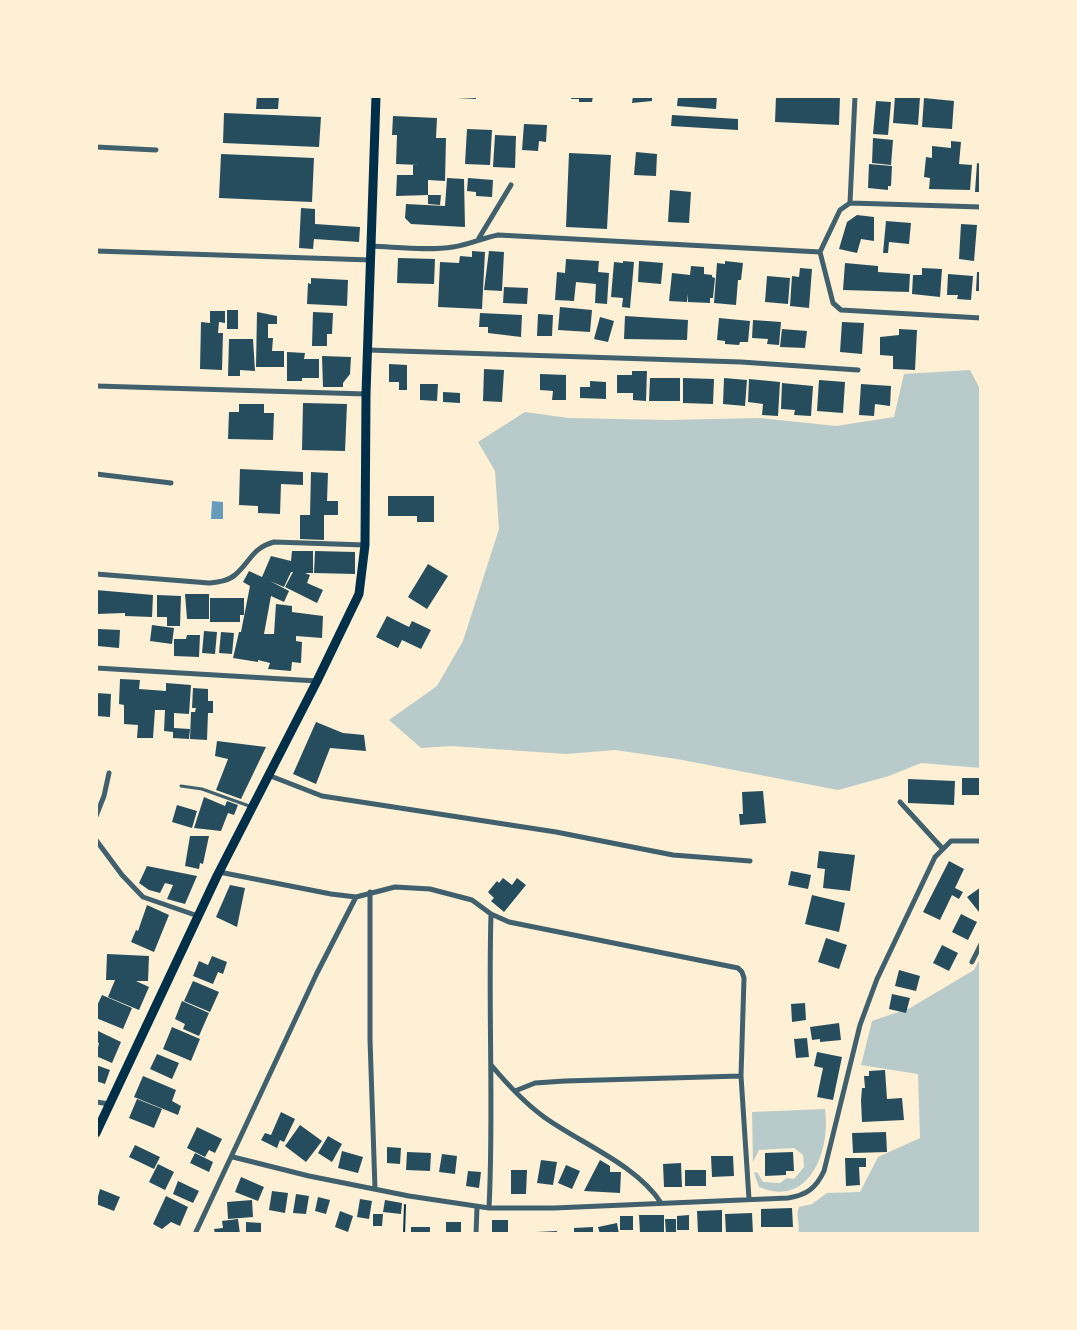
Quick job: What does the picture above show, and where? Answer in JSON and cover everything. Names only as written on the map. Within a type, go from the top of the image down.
[{"type":"main road","points":[[96,1133],[219,872],[317,682],[359,594],[365,545],[366,394],[376,96]]},
{"type":"street","points":[[850,203],[855,96]]},
{"type":"street","points":[[96,147],[156,150]]},
{"type":"street","points":[[479,238],[511,185]]},
{"type":"street","points":[[981,207],[850,203],[840,210],[820,252],[833,303],[841,310],[981,318]]},
{"type":"street","points":[[371,246],[450,248],[465,245],[479,238],[498,235],[820,252]]},
{"type":"street","points":[[96,251],[371,260]]},
{"type":"street","points":[[368,350],[741,362],[858,370]]},
{"type":"street","points":[[96,386],[366,394]]},
{"type":"street","points":[[96,474],[171,483]]},
{"type":"street","points":[[96,574],[209,583],[226,581],[235,575],[260,546],[274,542],[365,545]]},
{"type":"street","points":[[96,668],[317,682]]},
{"type":"street","points":[[96,816],[104,796],[109,773]]},
{"type":"street","points":[[268,775],[322,796],[556,832],[673,855],[750,861]]},
{"type":"street","points":[[900,802],[942,848]]},
{"type":"street","points":[[96,840],[122,876],[143,897],[198,916]]},
{"type":"street","points":[[233,1157],[309,1176],[405,1195],[489,1208],[554,1208],[803,1195],[814,1188],[820,1181],[850,1061],[877,979],[908,910],[935,857],[942,848],[951,842],[981,841]]},
{"type":"street","points":[[219,872],[331,894],[356,897],[395,887],[430,889],[472,900],[491,914],[509,922],[738,968],[742,972],[741,1076],[749,1199]]},
{"type":"street","points":[[370,892],[370,1039],[375,1189]]},
{"type":"street","points":[[195,1234],[233,1157],[317,973],[356,897]]},
{"type":"street","points":[[489,1208],[492,1066],[489,970],[491,914]]},
{"type":"street","points":[[972,962],[981,944]]},
{"type":"street","points":[[492,1066],[543,1116],[618,1164],[653,1190],[661,1202]]},
{"type":"street","points":[[516,1091],[535,1083],[565,1081],[741,1076]]},
{"type":"street","points":[[96,1102],[110,1104]]},
{"type":"street","points":[[476,1234],[477,1206]]},
{"type":"lane","points":[[181,786],[202,790],[252,807]]},
{"type":"path","points":[[404,1234],[405,1195]]},
{"type":"shaded area","points":[[970,370],[981,391],[981,768],[921,763],[889,776],[838,790],[677,759],[615,750],[566,754],[451,746],[421,748],[389,720],[437,686],[463,641],[499,529],[495,471],[478,442],[525,412],[568,418],[668,420],[760,418],[836,426],[894,417],[904,374]]},
{"type":"shaded area","points":[[981,957],[981,1234],[798,1234],[799,1207],[812,1204],[827,1193],[860,1192],[878,1157],[920,1138],[918,1074],[861,1065],[872,1021],[910,1008],[974,970]]},
{"type":"shaded area","points":[[825,1109],[826,1125],[820,1157],[804,1183],[792,1190],[777,1192],[759,1187],[754,1173],[757,1172],[763,1182],[780,1183],[787,1178],[794,1179],[804,1167],[803,1155],[794,1148],[759,1150],[753,1162],[752,1112]]},
{"type":"water","points":[[212,501],[223,502],[223,519],[211,519]]},
{"type":"building","points":[[257,96],[279,96],[278,109],[256,109]]},
{"type":"building","points":[[458,96],[476,96],[476,99],[457,98]]},
{"type":"building","points":[[572,96],[593,96],[592,102],[579,102],[579,99],[571,99]]},
{"type":"building","points":[[633,96],[652,96],[652,101],[632,103]]},
{"type":"building","points":[[678,96],[717,96],[716,109],[677,106]]},
{"type":"building","points":[[776,96],[840,96],[839,125],[775,122]]},
{"type":"building","points":[[895,96],[920,97],[918,125],[893,123]]},
{"type":"building","points":[[924,98],[954,101],[952,129],[922,127]]},
{"type":"building","points":[[876,101],[891,102],[888,135],[873,134]]},
{"type":"building","points":[[224,113],[321,117],[319,147],[223,143]]},
{"type":"building","points":[[672,115],[738,119],[738,130],[671,126]]},
{"type":"building","points":[[393,116],[437,118],[436,138],[446,138],[445,181],[428,180],[428,195],[396,196],[397,175],[413,175],[413,165],[419,165],[396,164],[397,135],[392,135]]},
{"type":"building","points":[[524,124],[547,125],[546,142],[539,141],[538,151],[522,150]]},
{"type":"building","points":[[467,129],[492,130],[490,165],[465,164]]},
{"type":"building","points":[[495,135],[516,136],[515,168],[493,167]]},
{"type":"building","points":[[873,138],[893,140],[891,165],[872,163]]},
{"type":"building","points":[[951,141],[961,142],[959,164],[972,165],[970,190],[929,189],[930,178],[924,177],[926,157],[932,158],[932,146],[951,148]]},
{"type":"building","points":[[636,152],[657,154],[656,176],[634,175]]},
{"type":"building","points":[[569,153],[611,155],[607,229],[566,227]]},
{"type":"building","points":[[221,154],[314,158],[312,202],[219,198]]},
{"type":"building","points":[[977,163],[981,164],[981,192],[975,192]]},
{"type":"building","points":[[869,164],[892,166],[891,186],[888,186],[888,190],[868,188]]},
{"type":"building","points":[[447,178],[464,179],[465,227],[411,224],[405,218],[406,204],[445,206]]},
{"type":"building","points":[[468,178],[493,180],[492,197],[476,196],[476,192],[467,191]]},
{"type":"building","points":[[670,190],[691,192],[689,223],[668,222]]},
{"type":"building","points":[[428,195],[441,195],[440,205],[428,204]]},
{"type":"building","points":[[301,208],[315,209],[315,224],[360,227],[359,242],[314,239],[313,249],[299,248]]},
{"type":"building","points":[[857,215],[874,217],[874,241],[861,239],[857,253],[839,249],[847,222]]},
{"type":"building","points":[[886,221],[911,223],[909,244],[889,242],[888,253],[883,253]]},
{"type":"building","points":[[961,224],[977,225],[974,261],[959,259]]},
{"type":"building","points":[[472,251],[485,252],[482,309],[438,307],[440,262],[459,263],[460,256],[472,257]]},
{"type":"building","points":[[489,251],[504,252],[502,291],[484,290]]},
{"type":"building","points":[[398,258],[435,259],[434,284],[397,283]]},
{"type":"building","points":[[566,259],[599,261],[598,272],[609,273],[607,304],[595,303],[596,284],[576,282],[574,301],[555,300],[557,272],[565,273]]},
{"type":"building","points":[[623,261],[634,262],[630,308],[622,307],[623,298],[611,297],[614,262],[623,263]]},
{"type":"building","points":[[639,261],[663,263],[661,284],[638,282]]},
{"type":"building","points":[[725,261],[743,263],[741,280],[738,280],[736,305],[714,303],[717,263],[725,264]]},
{"type":"building","points":[[845,263],[878,266],[878,272],[910,274],[909,292],[843,290]]},
{"type":"building","points":[[691,266],[704,267],[704,274],[712,275],[715,278],[713,298],[710,298],[710,303],[688,302],[688,294],[687,302],[669,301],[672,273],[690,275]]},
{"type":"building","points":[[800,268],[812,269],[809,308],[790,306],[792,276],[799,277]]},
{"type":"building","points":[[922,268],[942,269],[940,297],[912,294],[913,275],[922,275]]},
{"type":"building","points":[[977,272],[981,272],[981,291],[976,291]]},
{"type":"building","points":[[948,274],[973,276],[971,300],[957,299],[958,295],[947,295]]},
{"type":"building","points":[[767,276],[790,278],[788,304],[765,302]]},
{"type":"building","points":[[311,278],[348,280],[347,306],[307,304],[308,283],[311,284]]},
{"type":"building","points":[[504,287],[528,288],[527,304],[503,303]]},
{"type":"building","points":[[560,307],[592,310],[590,332],[558,330]]},
{"type":"building","points":[[227,310],[238,310],[238,329],[227,329]]},
{"type":"building","points":[[210,311],[225,311],[225,323],[219,322],[218,333],[223,333],[222,370],[200,369],[201,322],[210,323]]},
{"type":"building","points":[[257,312],[277,316],[277,324],[268,324],[268,338],[273,338],[272,351],[284,351],[284,367],[256,367]]},
{"type":"building","points":[[313,312],[333,313],[332,334],[327,334],[327,346],[312,346]]},
{"type":"building","points":[[480,313],[522,315],[521,337],[488,333],[488,327],[479,327]]},
{"type":"building","points":[[538,314],[553,315],[552,336],[537,336]]},
{"type":"building","points":[[625,316],[688,320],[687,340],[624,339]]},
{"type":"building","points":[[600,317],[614,321],[608,342],[594,339]]},
{"type":"building","points":[[719,318],[750,321],[748,342],[740,342],[739,345],[725,344],[725,341],[717,340]]},
{"type":"building","points":[[753,320],[781,322],[779,345],[767,344],[768,339],[752,338]]},
{"type":"building","points":[[842,322],[864,323],[862,354],[840,352]]},
{"type":"building","points":[[782,329],[807,331],[805,348],[780,347]]},
{"type":"building","points":[[899,329],[917,330],[915,370],[893,369],[893,356],[880,355],[880,337],[899,335]]},
{"type":"building","points":[[229,339],[253,339],[255,371],[240,370],[240,376],[228,376]]},
{"type":"building","points":[[287,352],[305,353],[304,359],[319,359],[319,378],[302,378],[302,381],[287,381]]},
{"type":"building","points":[[322,356],[351,357],[350,374],[343,383],[343,387],[323,387]]},
{"type":"building","points":[[389,364],[407,365],[407,390],[399,390],[399,382],[389,382]]},
{"type":"building","points":[[484,369],[504,370],[502,402],[483,401]]},
{"type":"building","points":[[632,371],[647,371],[646,401],[633,400],[633,393],[617,393],[617,375],[632,375]]},
{"type":"building","points":[[540,374],[566,375],[566,400],[552,400],[553,391],[540,390]]},
{"type":"building","points":[[650,378],[680,378],[680,401],[649,401]]},
{"type":"building","points":[[683,378],[714,379],[713,404],[683,403]]},
{"type":"building","points":[[724,378],[747,380],[745,406],[723,404]]},
{"type":"building","points":[[749,379],[780,382],[778,416],[762,415],[763,404],[748,402]]},
{"type":"building","points":[[819,380],[845,382],[843,413],[817,411]]},
{"type":"building","points":[[590,381],[606,382],[606,399],[580,398],[580,387],[590,387]]},
{"type":"building","points":[[782,383],[813,386],[811,416],[794,415],[795,410],[781,409]]},
{"type":"building","points":[[420,384],[438,384],[437,401],[420,400]]},
{"type":"building","points":[[861,384],[891,386],[890,406],[875,404],[874,416],[859,415]]},
{"type":"building","points":[[443,392],[460,393],[460,403],[443,402]]},
{"type":"building","points":[[303,403],[347,404],[345,451],[302,450]]},
{"type":"building","points":[[239,404],[264,404],[264,413],[274,413],[273,440],[228,439],[229,412],[239,412]]},
{"type":"building","points":[[240,469],[303,472],[303,485],[281,484],[280,514],[258,513],[258,506],[239,505]]},
{"type":"building","points":[[311,472],[328,473],[327,501],[338,501],[338,515],[324,515],[324,540],[300,539],[300,515],[310,515]]},
{"type":"building","points":[[388,496],[434,496],[434,522],[417,522],[417,516],[388,516]]},
{"type":"building","points":[[292,551],[313,551],[313,573],[305,573],[310,575],[307,583],[323,590],[317,603],[285,587],[293,572],[291,572],[284,587],[270,581],[289,591],[284,602],[271,596],[264,634],[274,634],[276,604],[292,606],[292,612],[323,616],[322,638],[296,636],[296,641],[302,642],[301,663],[292,662],[291,671],[268,669],[270,663],[258,660],[258,662],[233,658],[239,632],[241,632],[250,586],[243,582],[249,571],[262,577],[271,556],[291,561]]},
{"type":"building","points":[[315,551],[355,552],[355,574],[314,573]]},
{"type":"building","points":[[428,564],[448,576],[427,609],[408,597]]},
{"type":"building","points":[[96,590],[153,595],[152,617],[125,616],[125,613],[96,614]]},
{"type":"building","points":[[185,594],[209,594],[209,619],[187,619]]},
{"type":"building","points":[[157,595],[181,596],[180,626],[167,626],[167,617],[157,617]]},
{"type":"building","points":[[210,598],[244,598],[244,615],[240,615],[240,622],[210,622]]},
{"type":"building","points":[[387,616],[409,627],[412,621],[431,630],[421,649],[402,640],[398,648],[376,637]]},
{"type":"building","points":[[152,625],[174,628],[172,644],[150,641]]},
{"type":"building","points":[[98,629],[120,630],[119,648],[97,646]]},
{"type":"building","points":[[204,631],[217,632],[215,654],[202,653]]},
{"type":"building","points":[[221,632],[234,633],[232,654],[219,653]]},
{"type":"building","points":[[187,635],[200,635],[199,657],[174,656],[174,639],[186,639]]},
{"type":"building","points":[[120,679],[140,680],[139,689],[166,691],[166,683],[191,685],[189,714],[174,713],[174,728],[190,729],[189,739],[173,738],[173,732],[164,731],[165,710],[155,710],[153,738],[137,738],[138,725],[124,724],[124,705],[119,704]]},
{"type":"building","points":[[193,688],[208,689],[208,701],[213,701],[213,713],[208,713],[207,740],[190,739],[191,712],[195,712],[196,708],[192,708]]},
{"type":"building","points":[[96,693],[111,694],[110,717],[96,716]]},
{"type":"building","points":[[316,722],[343,733],[364,735],[366,751],[330,748],[316,784],[293,774]]},
{"type":"building","points":[[217,741],[266,747],[241,799],[216,790],[228,759],[215,756]]},
{"type":"building","points":[[962,778],[981,778],[981,795],[962,795]]},
{"type":"building","points":[[908,779],[955,781],[954,805],[908,803]]},
{"type":"building","points":[[763,791],[766,823],[740,825],[739,814],[743,814],[742,792]]},
{"type":"building","points":[[204,797],[225,806],[227,801],[238,805],[234,815],[228,813],[221,831],[194,828]]},
{"type":"building","points":[[177,805],[197,811],[192,828],[172,822]]},
{"type":"building","points":[[190,836],[209,836],[203,864],[200,863],[199,869],[185,866]]},
{"type":"building","points":[[819,851],[855,855],[850,891],[823,888],[825,869],[817,868]]},
{"type":"building","points":[[949,861],[964,869],[955,888],[963,892],[959,899],[952,895],[940,920],[923,912]]},
{"type":"building","points":[[147,866],[197,876],[185,904],[167,899],[173,885],[165,883],[160,893],[149,890],[139,883]]},
{"type":"building","points":[[791,871],[811,875],[808,889],[788,885]]},
{"type":"building","points":[[503,878],[512,885],[517,878],[526,885],[504,912],[491,901],[494,898],[488,892],[497,881],[499,883]]},
{"type":"building","points":[[230,885],[245,888],[237,927],[216,917]]},
{"type":"building","points":[[981,887],[981,911],[979,912],[967,897]]},
{"type":"building","points":[[812,895],[845,903],[839,932],[805,924]]},
{"type":"building","points":[[147,905],[169,915],[154,952],[131,942],[136,930],[138,931]]},
{"type":"building","points":[[961,914],[977,922],[968,940],[952,932]]},
{"type":"building","points":[[826,938],[847,945],[839,969],[818,962]]},
{"type":"building","points":[[942,945],[958,953],[949,971],[933,963]]},
{"type":"building","points":[[107,954],[149,956],[148,981],[136,981],[149,987],[139,1010],[108,997],[115,980],[106,980]]},
{"type":"building","points":[[212,956],[227,962],[223,974],[218,972],[213,984],[193,976],[199,961],[208,965]]},
{"type":"building","points":[[899,970],[920,976],[916,991],[895,986]]},
{"type":"building","points":[[193,981],[219,992],[210,1012],[184,1001]]},
{"type":"building","points":[[892,994],[910,998],[906,1013],[889,1009]]},
{"type":"building","points":[[102,995],[132,1008],[123,1029],[96,1018],[96,1008]]},
{"type":"building","points":[[182,1001],[209,1013],[199,1036],[183,1029],[185,1024],[175,1019]]},
{"type":"building","points":[[805,1003],[806,1020],[792,1022],[791,1004]]},
{"type":"building","points":[[839,1023],[841,1040],[820,1042],[820,1039],[812,1040],[810,1027]]},
{"type":"building","points":[[172,1027],[200,1039],[191,1061],[163,1049]]},
{"type":"building","points":[[96,1030],[121,1042],[112,1063],[96,1056],[99,1043],[96,1042]]},
{"type":"building","points":[[807,1038],[809,1057],[796,1058],[794,1039]]},
{"type":"building","points":[[817,1052],[842,1057],[833,1100],[817,1097],[823,1068],[814,1066]]},
{"type":"building","points":[[157,1054],[179,1063],[172,1079],[150,1069]]},
{"type":"building","points":[[96,1065],[110,1070],[105,1084],[96,1081]]},
{"type":"building","points":[[885,1070],[887,1099],[902,1098],[904,1120],[862,1122],[861,1100],[862,1088],[865,1088],[864,1076],[869,1076],[869,1071]]},
{"type":"building","points":[[143,1076],[176,1090],[172,1101],[181,1106],[178,1115],[134,1097]]},
{"type":"building","points":[[137,1099],[162,1109],[154,1128],[129,1118]]},
{"type":"building","points":[[281,1112],[295,1119],[284,1142],[280,1140],[277,1148],[261,1140],[265,1133],[271,1135]]},
{"type":"building","points":[[300,1125],[322,1141],[306,1162],[285,1146]]},
{"type":"building","points":[[197,1127],[222,1139],[215,1153],[209,1150],[205,1157],[187,1148]]},
{"type":"building","points":[[886,1132],[887,1152],[853,1153],[852,1133]]},
{"type":"building","points":[[328,1136],[342,1144],[332,1162],[318,1153]]},
{"type":"building","points":[[135,1145],[160,1157],[154,1169],[129,1157]]},
{"type":"building","points":[[387,1147],[401,1148],[400,1164],[387,1163]]},
{"type":"building","points":[[342,1151],[363,1157],[358,1173],[338,1168]]},
{"type":"building","points":[[407,1152],[431,1153],[430,1171],[406,1170]]},
{"type":"building","points":[[793,1152],[794,1171],[786,1171],[786,1175],[765,1176],[765,1153]]},
{"type":"building","points":[[195,1153],[213,1162],[209,1172],[190,1163]]},
{"type":"building","points":[[442,1154],[457,1156],[455,1174],[439,1172]]},
{"type":"building","points":[[711,1156],[733,1156],[734,1176],[712,1177]]},
{"type":"building","points":[[845,1158],[866,1158],[866,1167],[859,1167],[860,1185],[846,1186]]},
{"type":"building","points":[[541,1160],[557,1162],[553,1185],[537,1183]]},
{"type":"building","points":[[600,1160],[610,1166],[610,1172],[621,1172],[620,1193],[584,1191]]},
{"type":"building","points":[[681,1163],[682,1187],[664,1187],[663,1164]]},
{"type":"building","points":[[158,1164],[174,1172],[165,1190],[149,1182]]},
{"type":"building","points":[[566,1165],[580,1171],[572,1189],[558,1183]]},
{"type":"building","points":[[511,1170],[527,1170],[526,1194],[511,1194]]},
{"type":"building","points":[[685,1170],[706,1170],[706,1186],[685,1186]]},
{"type":"building","points":[[468,1171],[481,1172],[479,1188],[466,1186]]},
{"type":"building","points":[[241,1177],[264,1187],[258,1201],[235,1192]]},
{"type":"building","points":[[178,1181],[199,1191],[193,1203],[173,1194]]},
{"type":"building","points":[[100,1189],[120,1197],[114,1211],[96,1204]]},
{"type":"building","points":[[272,1191],[288,1193],[285,1213],[269,1210]]},
{"type":"building","points":[[296,1194],[309,1196],[306,1214],[293,1213]]},
{"type":"building","points":[[166,1196],[188,1207],[180,1226],[171,1222],[162,1229],[153,1224]]},
{"type":"building","points":[[318,1197],[330,1200],[326,1214],[315,1211]]},
{"type":"building","points":[[360,1199],[372,1201],[369,1219],[357,1217]]},
{"type":"building","points":[[252,1200],[253,1217],[228,1219],[227,1202]]},
{"type":"building","points":[[385,1200],[402,1203],[401,1214],[383,1212]]},
{"type":"building","points":[[792,1208],[793,1227],[761,1227],[761,1209]]},
{"type":"building","points":[[722,1210],[722,1232],[698,1233],[697,1211]]},
{"type":"building","points":[[340,1211],[353,1216],[348,1232],[335,1227]]},
{"type":"building","points":[[752,1213],[753,1234],[726,1234],[725,1214]]},
{"type":"building","points":[[373,1214],[383,1214],[382,1226],[373,1226]]},
{"type":"building","points":[[639,1215],[664,1215],[664,1232],[640,1233]]},
{"type":"building","points":[[689,1215],[689,1230],[677,1230],[677,1216]]},
{"type":"building","points":[[620,1216],[633,1216],[633,1230],[620,1230]]},
{"type":"building","points":[[238,1219],[240,1234],[215,1234],[214,1229],[223,1228],[222,1221]]},
{"type":"building","points":[[665,1219],[676,1219],[676,1234],[666,1234]]},
{"type":"building","points":[[492,1220],[508,1220],[508,1234],[492,1234]]},
{"type":"building","points":[[246,1222],[261,1223],[261,1234],[246,1234]]},
{"type":"building","points":[[446,1222],[461,1222],[461,1234],[446,1234]]},
{"type":"building","points":[[617,1223],[619,1234],[600,1234],[598,1227]]},
{"type":"building","points":[[411,1227],[430,1227],[430,1234],[411,1234]]},
{"type":"building","points":[[593,1227],[593,1234],[574,1234],[574,1228]]},
{"type":"building","points":[[557,1231],[557,1234],[536,1234],[536,1232]]}]
